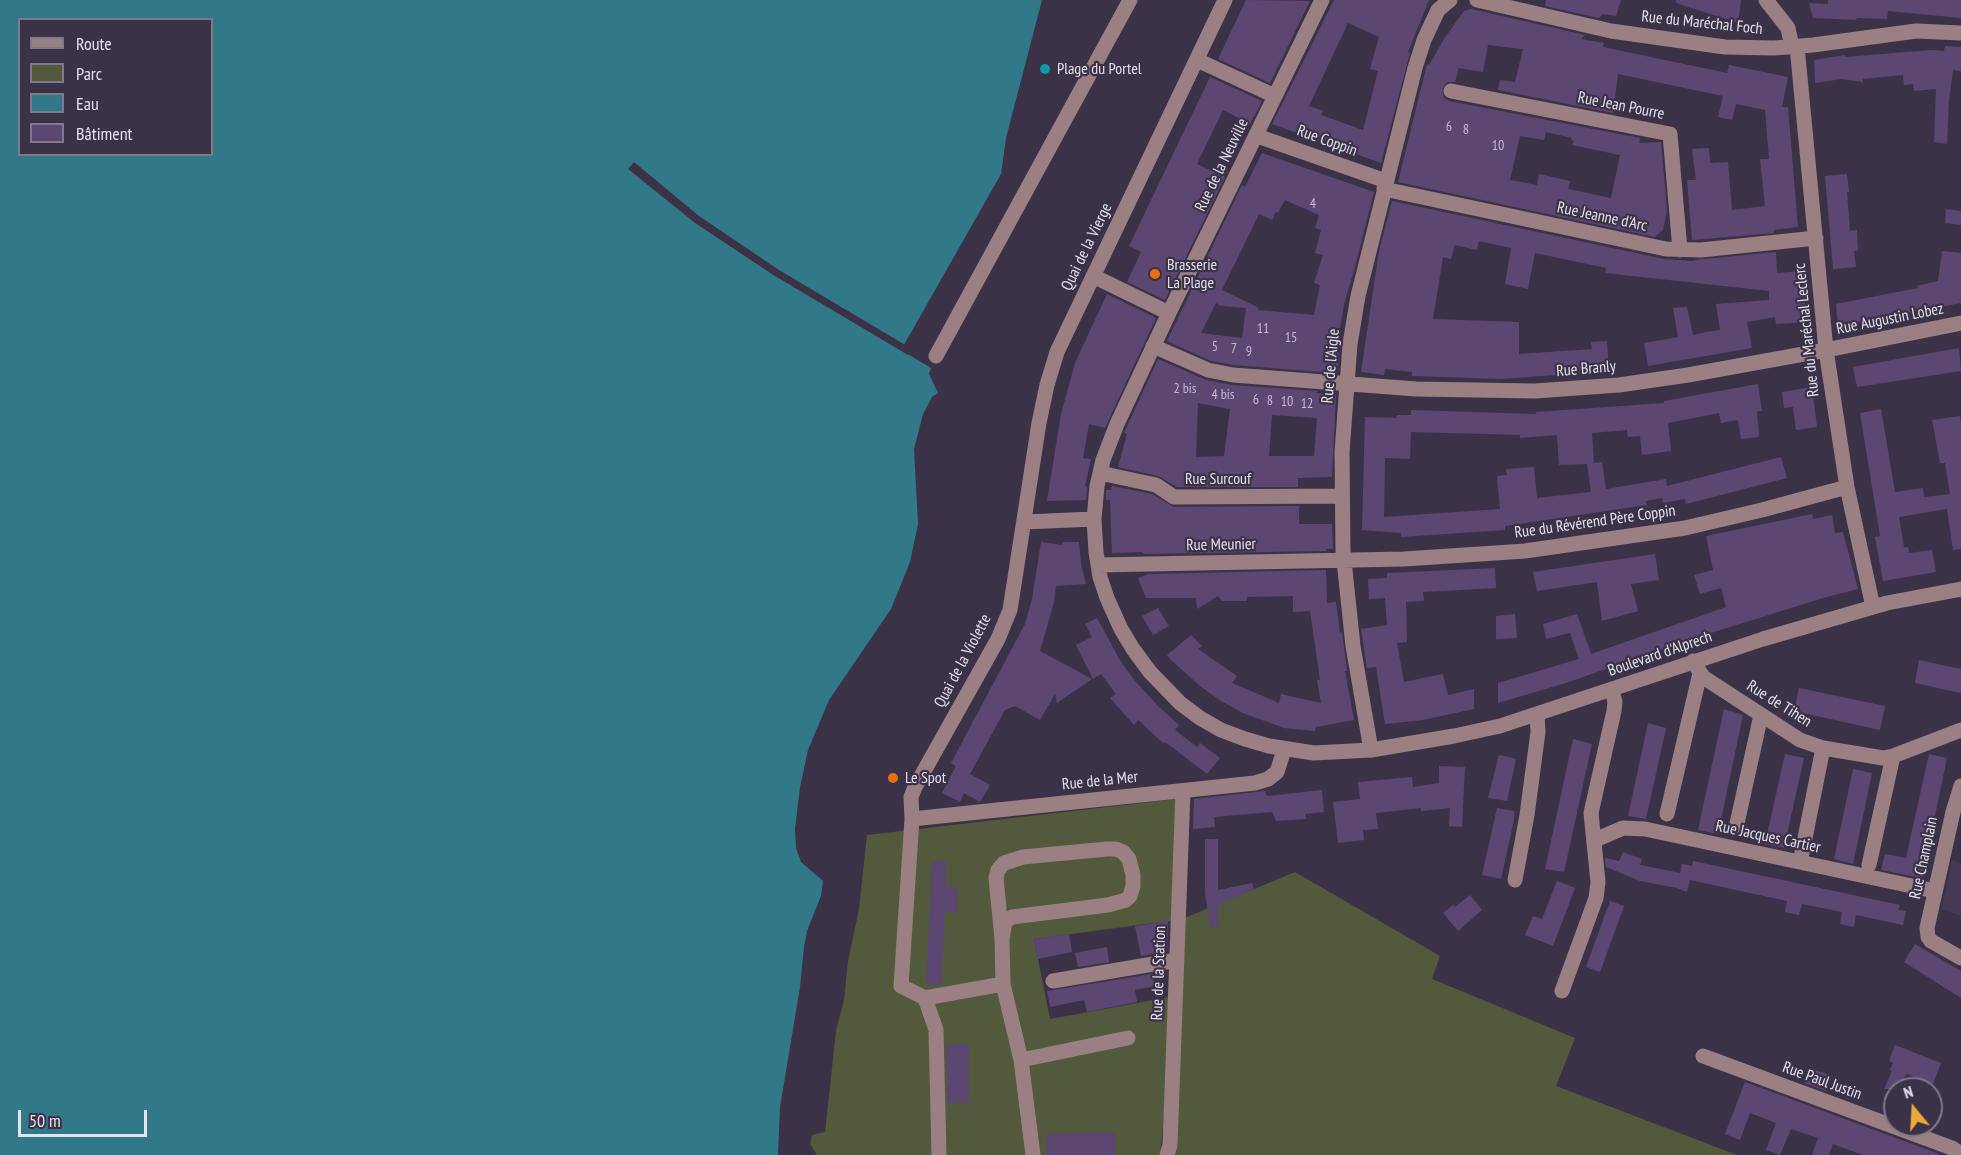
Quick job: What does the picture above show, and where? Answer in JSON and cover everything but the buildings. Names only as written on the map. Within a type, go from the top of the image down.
[{"type":"street","points":[[936,356],[1130,0]]},
{"type":"street","name":"Quai de la Vierge","points":[[1024,522],[1039,423],[1052,367],[1225,0]]},
{"type":"street","name":"Rue de la Neuville","points":[[1098,565],[1094,519],[1097,486],[1110,439],[1322,0]]},
{"type":"street","name":"Rue de l'Aigle","points":[[1371,750],[1352,640],[1344,561],[1342,452],[1346,384],[1354,315],[1411,83],[1424,40],[1438,10],[1450,0]]},
{"type":"street","name":"Rue du Maréchal Foch","points":[[1477,0],[1623,33],[1725,47],[1795,47],[1916,32],[1961,33]]},
{"type":"street","name":"Rue du Maréchal Leclerc","points":[[1766,0],[1788,28],[1795,47],[1826,350],[1847,487],[1873,607]]},
{"type":"street","points":[[1197,60],[1275,96]]},
{"type":"street","name":"Rue Jean Pourre","points":[[1451,91],[1670,134],[1680,250]]},
{"type":"street","name":"Rue Coppin","points":[[1257,136],[1385,185]]},
{"type":"street","name":"Rue Jeanne d'Arc","points":[[1385,185],[1680,250],[1816,238]]},
{"type":"street","points":[[1094,276],[1169,313]]},
{"type":"street","name":"Rue Augustin Lobez","points":[[1826,350],[1961,323]]},
{"type":"street","name":"Rue Branly","points":[[1153,346],[1195,366],[1221,374],[1416,389],[1513,391],[1568,390],[1670,378],[1826,350]]},
{"type":"street","name":"Rue Surcouf","points":[[1100,473],[1156,485],[1174,497],[1342,496]]},
{"type":"street","name":"Rue du Révérend Père Coppin","points":[[1344,561],[1490,554],[1638,536],[1743,515],[1847,487]]},
{"type":"street","points":[[1024,522],[1094,519]]},
{"type":"street","name":"Quai de la Violette","points":[[925,998],[901,986],[911,797],[998,639],[1014,590],[1024,522]]},
{"type":"street","name":"Rue Meunier","points":[[1098,565],[1344,561]]},
{"type":"street","name":"Boulevard d'Alprech","points":[[1098,565],[1104,591],[1121,629],[1150,672],[1189,711],[1221,730],[1245,739],[1284,750],[1314,753],[1371,750],[1473,732],[1696,667],[1873,607],[1961,589]]},
{"type":"street","points":[[1667,814],[1696,667]]},
{"type":"street","name":"Rue de Tihen","points":[[1696,667],[1761,715],[1800,740],[1823,748],[1883,758],[1961,730]]},
{"type":"street","points":[[1562,991],[1596,898],[1598,882],[1592,807],[1614,711],[1615,702],[1612,690]]},
{"type":"street","points":[[1515,880],[1527,815],[1538,732],[1537,715]]},
{"type":"street","points":[[1736,828],[1761,715]]},
{"type":"street","points":[[1802,853],[1823,748]]},
{"type":"street","name":"Rue de la Mer","points":[[911,814],[1255,783],[1268,779],[1277,772],[1284,750]]},
{"type":"street","points":[[1869,865],[1893,756]]},
{"type":"street","name":"Rue Champlain","points":[[1961,786],[1927,928],[1928,938],[1961,958]]},
{"type":"street","name":"Rue de la Station","points":[[1167,1155],[1170,1145],[1183,791]]},
{"type":"street","name":"Rue Jacques Cartier","points":[[1595,840],[1623,828],[1645,829],[1935,891]]},
{"type":"street","points":[[1002,939],[1005,922],[1012,917],[1108,905],[1126,900],[1133,886],[1129,859],[1123,852],[1107,849],[1023,857],[1004,863],[998,870],[996,878],[1002,939],[1003,984],[1021,1059],[1033,1155]]},
{"type":"street","points":[[1053,981],[1177,960]]},
{"type":"street","points":[[939,1155],[936,1030],[925,998],[1003,984]]},
{"type":"street","points":[[1021,1059],[1128,1038]]},
{"type":"street","name":"Rue Paul Justin","points":[[1703,1056],[1952,1148],[1961,1154]]},
{"type":"shaded area","points":[[1952,860],[1961,864],[1961,916],[1942,909]]},
{"type":"green space","points":[[1176,799],[1175,922],[1295,872],[1440,956],[1432,979],[1575,1038],[1556,1086],[1737,1155],[1167,1155],[1165,1106],[1160,1155],[817,1155],[810,1144],[812,1135],[825,1132],[836,1031],[844,1000],[848,961],[859,909],[867,835]],"holes":[[[1174,922],[1170,996],[1050,1019],[1034,939]]]},
{"type":"water","points":[[0,0],[1042,0],[1006,138],[1001,174],[901,350],[931,368],[929,374],[938,393],[932,397],[923,414],[914,449],[918,524],[910,562],[891,609],[829,700],[808,750],[800,787],[795,829],[796,848],[801,862],[823,881],[821,896],[807,931],[804,947],[800,987],[780,1107],[778,1155],[0,1155]]},
{"type":"pier","points":[[634,162],[699,216],[779,270],[907,346],[905,349],[910,352],[908,355],[775,276],[695,223],[628,169]]},
{"type":"place","name":"Plage du Portel","points":[[1045,69]]},
{"type":"place","name":"Brasserie La Plage","points":[[1155,274]]},
{"type":"place","name":"Le Spot","points":[[893,778]]}]
